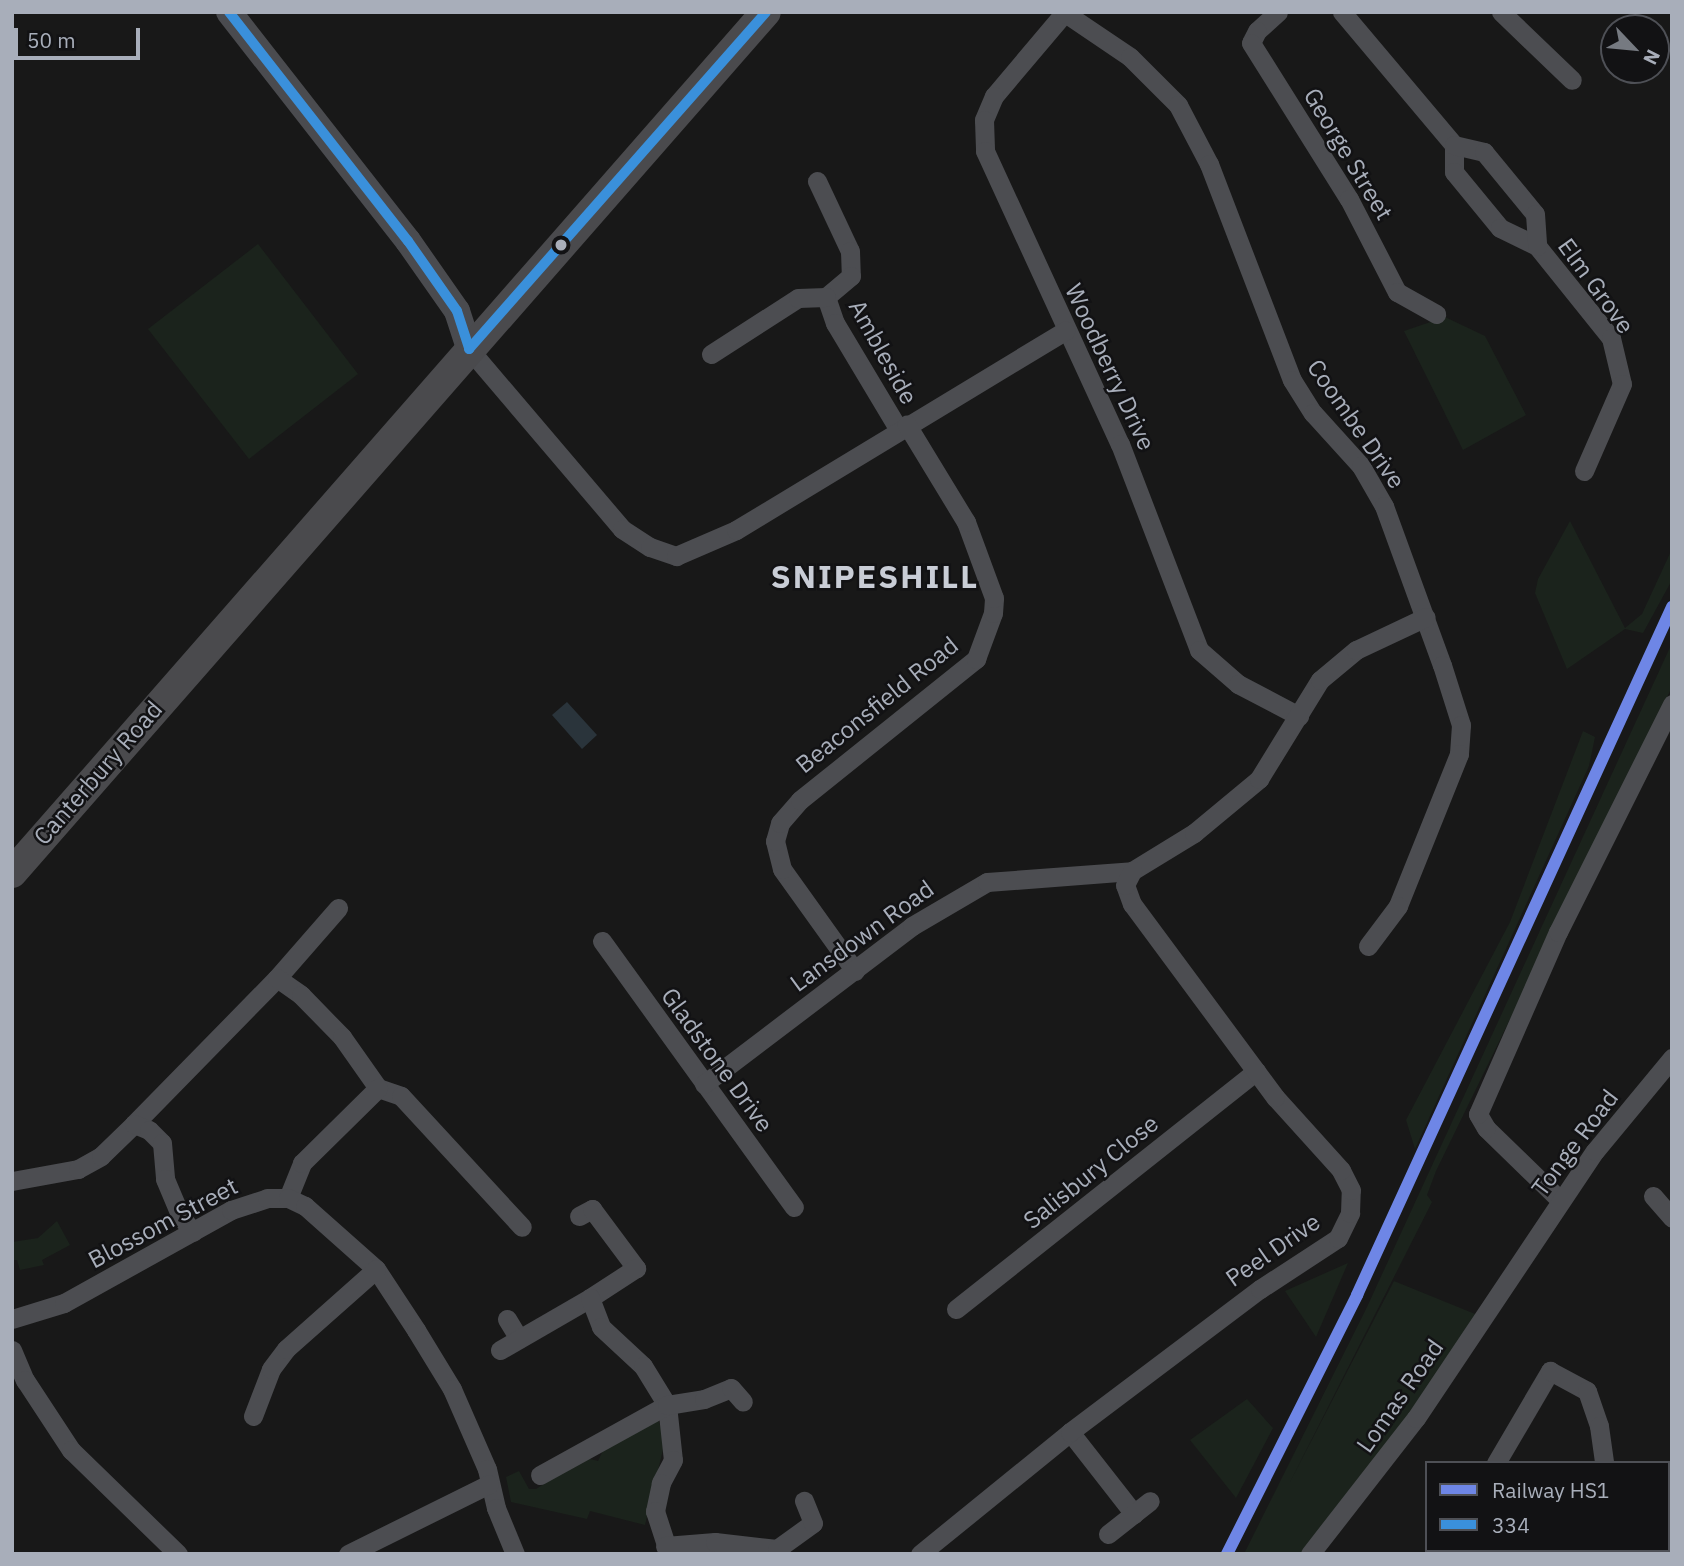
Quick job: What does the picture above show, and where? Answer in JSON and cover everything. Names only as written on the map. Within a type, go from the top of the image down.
[{"type":"main road","points":[[469,349],[766,12]]},
{"type":"main road","name":"Canterbury Road","points":[[12,873],[469,349]]},
{"type":"street","points":[[229,12],[408,241],[457,311],[469,349],[622,529],[649,547],[676,556],[736,530],[1065,331]]},
{"type":"street","name":"Woodberry Drive","points":[[1065,12],[994,96],[984,120],[985,151],[1065,331],[1125,456],[1199,650],[1238,684],[1299,716]]},
{"type":"street","name":"Coombe Drive","points":[[1065,12],[1130,57],[1178,105],[1209,164],[1292,380],[1375,489],[1426,617],[1461,724],[1459,754],[1398,906],[1368,946]]},
{"type":"street","name":"George Street","points":[[1278,12],[1256,31],[1251,43],[1349,199],[1398,292],[1436,314]]},
{"type":"street","points":[[1342,12],[1454,145]]},
{"type":"street","points":[[1501,12],[1572,80]]},
{"type":"street","name":"Elm Grove","points":[[1537,246],[1535,214],[1484,152],[1454,145],[1454,172],[1511,237],[1537,246],[1611,338],[1620,363],[1622,384],[1584,471]]},
{"type":"street","name":"Ambleside","points":[[711,354],[798,298],[826,297],[851,275],[850,251],[817,181]]},
{"type":"street","name":"Ambleside","points":[[826,297],[835,323],[903,427]]},
{"type":"street","name":"Beaconsfield Road","points":[[855,971],[782,869],[775,841],[780,823],[800,800],[976,659],[993,613],[994,598],[965,523],[903,427]]},
{"type":"street","name":"Lansdown Road","points":[[704,1084],[912,926],[986,882],[1132,872],[1194,833],[1248,791],[1320,680],[1340,661],[1371,641],[1426,617]]},
{"type":"street","points":[[1560,1200],[1486,1128],[1478,1114],[1558,932],[1672,704]]},
{"type":"street","name":"Peel Drive","points":[[920,1554],[1070,1432],[1259,1289],[1338,1238],[1350,1213],[1351,1190],[1341,1170],[1256,1071],[1132,904],[1125,885],[1132,872]]},
{"type":"street","points":[[12,1181],[78,1169],[101,1157],[277,978],[338,908]]},
{"type":"street","name":"Gladstone Drive","points":[[602,941],[794,1207]]},
{"type":"street","points":[[277,978],[301,995],[342,1037],[378,1088],[401,1096],[522,1227]]},
{"type":"street","name":"Tonge Road","points":[[1523,1262],[1560,1200],[1672,1058]]},
{"type":"street","name":"Salisbury Close","points":[[956,1310],[1256,1071]]},
{"type":"street","points":[[378,1088],[302,1163],[288,1198],[305,1206],[376,1269],[452,1389],[487,1469],[489,1484],[515,1554]]},
{"type":"street","points":[[134,1124],[149,1130],[162,1143],[165,1179],[193,1232]]},
{"type":"street","points":[[1653,1196],[1672,1218]]},
{"type":"street","name":"Blossom Street","points":[[12,1319],[64,1303],[231,1210],[267,1198],[288,1198]]},
{"type":"street","points":[[500,1350],[636,1268],[592,1209],[579,1216]]},
{"type":"street","name":"Lomas Road","points":[[1310,1554],[1388,1457],[1523,1262]]},
{"type":"street","points":[[253,1416],[271,1369],[286,1349],[376,1269]]},
{"type":"street","points":[[590,1298],[601,1327],[643,1366],[667,1405],[673,1460],[661,1483],[655,1511],[667,1550],[715,1542],[777,1549],[813,1523],[804,1501]]},
{"type":"street","points":[[507,1319],[519,1339]]},
{"type":"street","points":[[12,1350],[25,1380],[71,1450],[178,1554]]},
{"type":"street","points":[[1497,1461],[1550,1371],[1587,1391],[1599,1426],[1604,1461]]},
{"type":"street","points":[[540,1475],[667,1405],[731,1388],[743,1402]]},
{"type":"street","points":[[1070,1432],[1134,1514]]},
{"type":"street","points":[[355,1552],[489,1484]]},
{"type":"street","points":[[1108,1534],[1150,1501]]},
{"type":"shaded area","points":[[258,244],[358,374],[249,459],[148,329]]},
{"type":"shaded area","points":[[1445,317],[1485,336],[1526,415],[1463,450],[1404,331]]},
{"type":"shaded area","points":[[1570,521],[1625,628],[1642,614],[1672,549],[1672,580],[1643,633],[1625,629],[1567,669],[1535,593],[1538,579]]},
{"type":"shaded area","points":[[1672,643],[1672,687],[1436,1171],[1427,1195],[1432,1202],[1289,1484],[1394,1281],[1480,1316],[1347,1505],[1301,1554],[1244,1554],[1367,1307]]},
{"type":"shaded area","points":[[567,702],[597,735],[582,749],[552,715]]},
{"type":"shaded area","points":[[1583,731],[1595,737],[1589,766],[1415,1149],[1406,1120],[1510,922]]},
{"type":"shaded area","points":[[57,1221],[70,1245],[42,1260],[44,1265],[20,1270],[17,1260],[12,1260],[12,1242],[38,1238]]},
{"type":"shaded area","points":[[1348,1263],[1316,1337],[1285,1291]]},
{"type":"shaded area","points":[[1247,1399],[1273,1428],[1236,1498],[1190,1440]]},
{"type":"shaded area","points":[[658,1419],[665,1441],[645,1525],[590,1511],[587,1519],[511,1502],[506,1477],[519,1471],[529,1489],[536,1489],[586,1458],[598,1461],[605,1446]]},
{"type":"rail line","name":"HS1","points":[[1227,1554],[1357,1295],[1672,607]]},
{"type":"transit line","name":"334","points":[[229,12],[408,241],[457,311],[469,349]]},
{"type":"transit line","name":"334","points":[[469,349],[766,12]]},
{"type":"district","name":"SNIPESHILL","points":[[875,576]]}]
